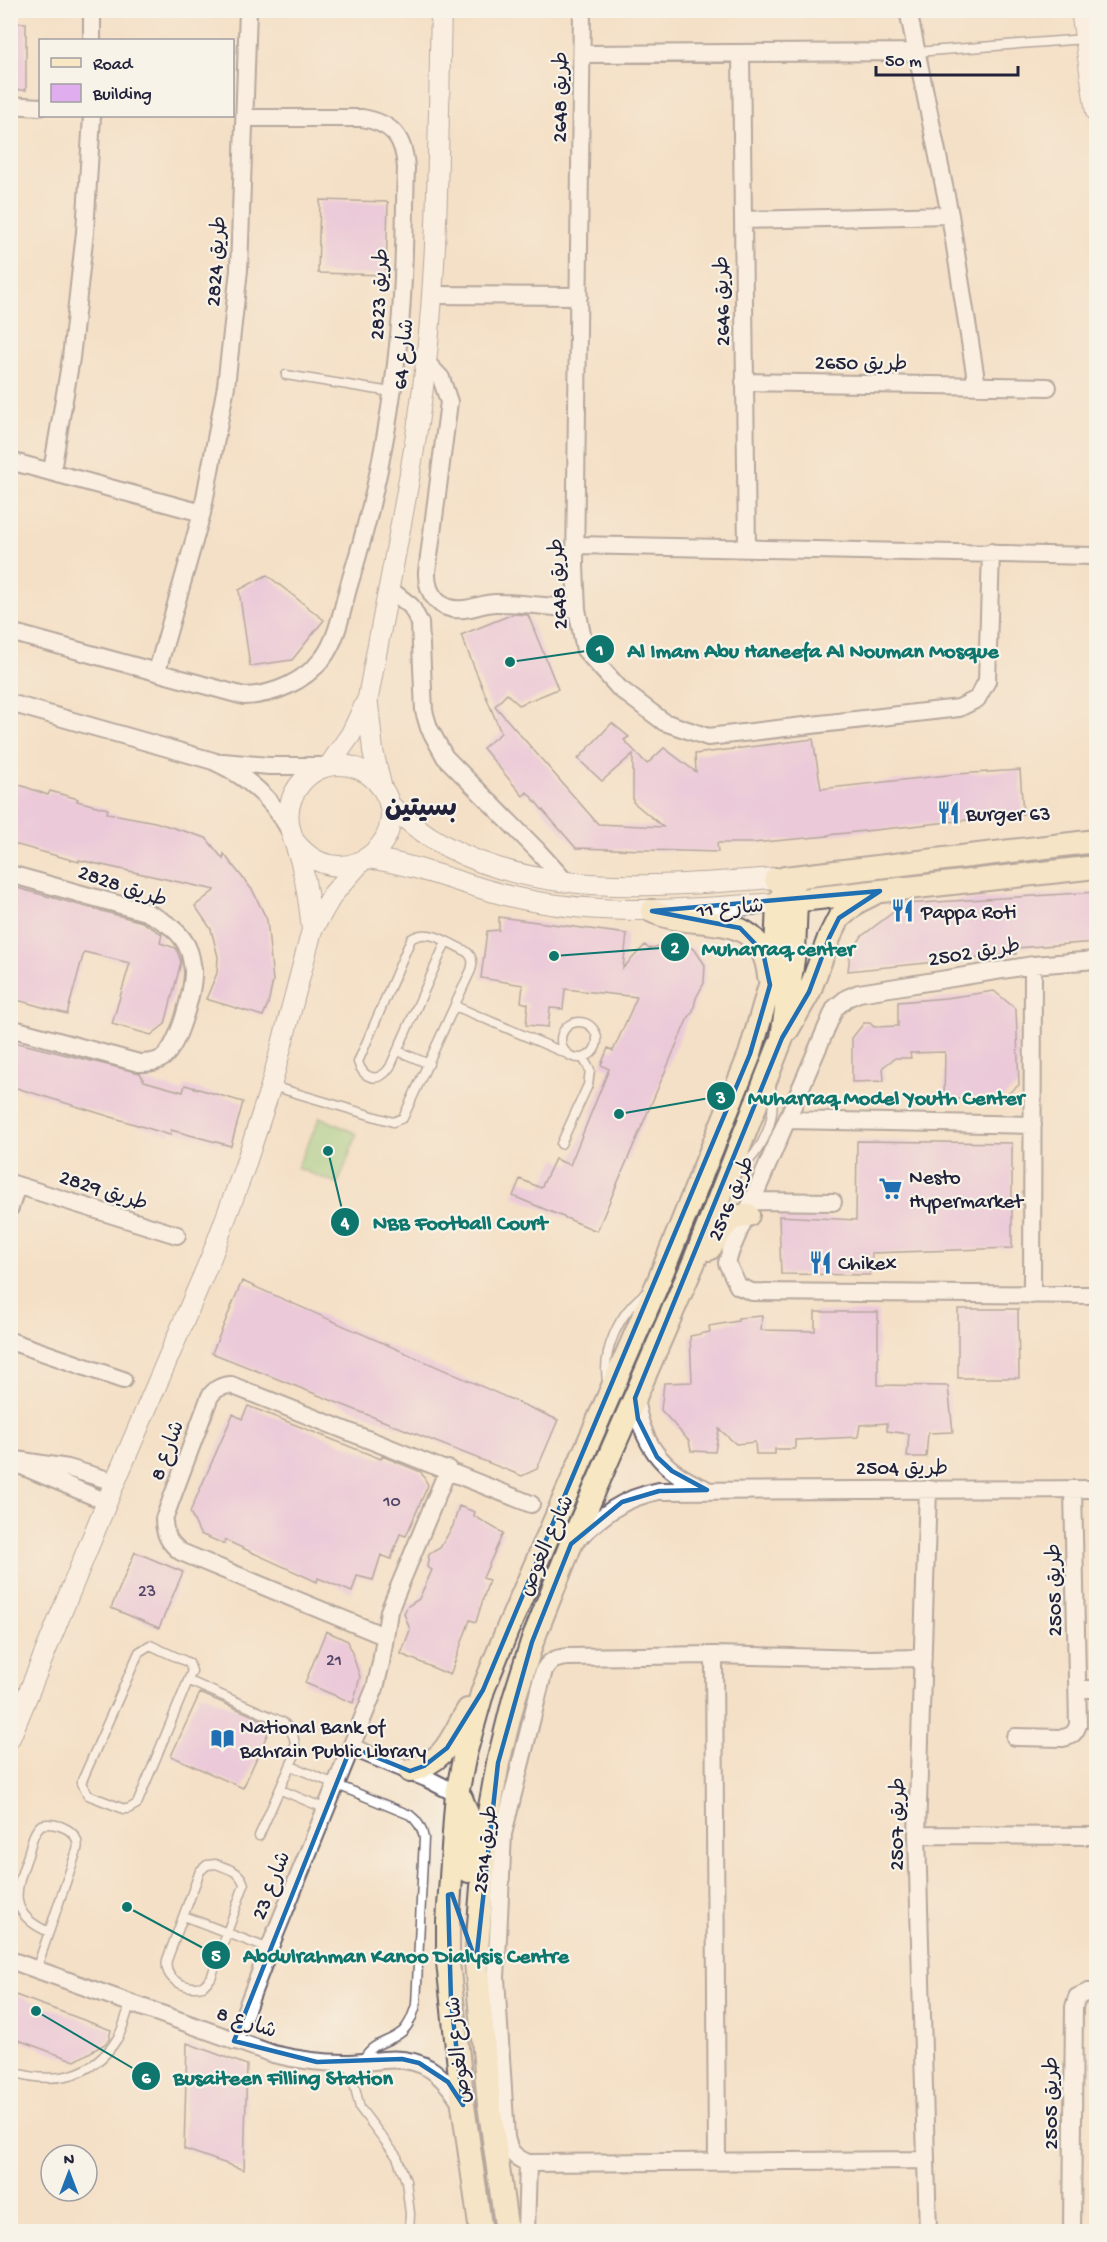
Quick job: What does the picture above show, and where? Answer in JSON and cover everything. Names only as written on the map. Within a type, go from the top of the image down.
[{"type":"main road","points":[[1072,843],[1096,828]]},
{"type":"main road","name":"شارع 11","points":[[787,889],[1096,841]]},
{"type":"main road","name":"شارع 11","points":[[787,889],[880,891],[1096,867]]},
{"type":"main road","name":"شارع الغوص","points":[[481,2232],[463,2105],[448,1962],[448,1922],[458,1794],[465,1754],[483,1690],[657,1285],[750,1054],[770,985],[787,889]]},
{"type":"main road","name":"شارع الغوص","points":[[507,2232],[489,2104],[476,1962],[487,1824],[498,1763],[514,1699],[532,1642],[570,1544],[694,1262],[782,1038],[794,952],[787,889]]},
{"type":"main road","points":[[782,1038],[809,992],[839,918],[857,902],[880,891]]},
{"type":"main road","points":[[652,911],[675,919],[740,928],[752,938],[762,952],[768,968],[770,985]]},
{"type":"main road","points":[[694,1262],[709,1249],[728,1221],[751,1208]]},
{"type":"main road","points":[[410,1771],[436,1760],[447,1748],[461,1722],[483,1690]]},
{"type":"main road","points":[[458,1794],[470,1821],[466,1920],[469,1941],[476,1962]]},
{"type":"street","points":[[92,10],[92,39]]},
{"type":"street","name":"طريق 2824","points":[[157,671],[202,513],[226,386],[239,270],[248,10]]},
{"type":"street","name":"شارع 64","points":[[381,785],[371,742],[368,698],[408,489],[426,362],[437,234],[441,10]]},
{"type":"street","name":"طريق 2648","points":[[582,10],[576,545],[577,609],[585,650],[619,688],[664,722],[708,737],[959,708],[977,699],[987,681],[991,552]]},
{"type":"street","points":[[908,10],[950,215],[977,386]]},
{"type":"street","points":[[1081,10],[1096,112]]},
{"type":"street","points":[[582,54],[916,52]]},
{"type":"street","name":"طريق 2646","points":[[741,53],[747,549]]},
{"type":"street","points":[[10,105],[39,106]]},
{"type":"street","points":[[51,471],[72,346],[85,232],[92,117]]},
{"type":"street","name":"طريق 2823","points":[[10,632],[214,688],[238,688],[260,686],[289,675],[307,662],[342,607],[375,491],[399,336],[405,153],[400,139],[384,124],[362,118],[246,118]]},
{"type":"street","points":[[743,220],[950,215]]},
{"type":"street","points":[[431,295],[579,296]]},
{"type":"street","points":[[426,362],[441,378],[449,402],[427,572],[428,589],[432,596],[438,602],[453,609],[499,603],[577,609]]},
{"type":"street","name":"طريق 2650","points":[[744,382],[1048,387]]},
{"type":"street","points":[[10,461],[202,513]]},
{"type":"street","points":[[576,545],[1096,555]]},
{"type":"street","points":[[388,588],[411,606],[420,623],[424,711],[437,744],[446,757],[565,881]]},
{"type":"street","name":"شارع 64","points":[[327,766],[351,734],[368,698]]},
{"type":"street","points":[[10,703],[213,761],[269,766],[352,766],[373,777],[381,785],[391,814],[387,835],[376,852],[364,860],[333,894],[312,930],[271,1086],[244,1169],[212,1255],[115,1482],[10,1738]]},
{"type":"street","points":[[213,761],[238,774],[261,791],[284,820],[304,852],[325,864],[337,867],[364,860]]},
{"type":"street","points":[[312,930],[306,886],[288,815],[293,794],[307,777],[327,766]]},
{"type":"street","name":"شارع 11","points":[[389,804],[420,831],[455,852],[494,868],[565,881],[622,886],[787,889]]},
{"type":"street","name":"شارع 11","points":[[364,860],[407,865],[490,892],[525,900],[598,909],[652,911],[787,889]]},
{"type":"street","name":"طريق 2828","points":[[10,874],[146,912],[164,920],[179,933],[189,951],[193,970],[191,990],[175,1042],[170,1052],[150,1063],[139,1063],[10,1028]]},
{"type":"street","name":"طريق 2502","points":[[859,993],[1033,964],[1096,960]]},
{"type":"street","points":[[1032,1295],[1033,964]]},
{"type":"street","name":"طريق 2516","points":[[859,993],[847,998],[836,1008],[731,1250],[728,1263],[738,1286],[752,1292],[1096,1295]]},
{"type":"street","points":[[788,1120],[1033,1125]]},
{"type":"street","name":"طريق 2829","points":[[10,1208],[14,1184],[177,1235]]},
{"type":"street","points":[[751,1208],[833,1203]]},
{"type":"street","points":[[10,1341],[123,1380]]},
{"type":"street","name":"شارع 8","points":[[384,1636],[181,1552],[167,1538],[164,1519],[210,1396],[215,1390],[231,1385],[531,1504]]},
{"type":"street","name":"طريق 2504","points":[[635,1398],[642,1429],[657,1457],[688,1482],[707,1490]]},
{"type":"street","points":[[10,1460],[48,1463],[115,1482]]},
{"type":"street","points":[[10,1460],[107,1502]]},
{"type":"street","points":[[448,1470],[393,1599],[384,1636],[379,1676],[351,1747],[458,1794]]},
{"type":"street","name":"طريق 2507","points":[[928,1489],[917,1835],[928,2232]]},
{"type":"street","name":"طريق 2505","points":[[1015,1737],[1070,1737],[1076,1732],[1078,1725],[1073,1489]]},
{"type":"street","name":"طريق 2504","points":[[570,1544],[603,1515],[622,1502],[659,1491],[1096,1489]]},
{"type":"street","points":[[714,1655],[717,2161]]},
{"type":"street","name":"طريق 2514","points":[[528,2163],[509,2151],[506,2137],[496,1978],[503,1834],[547,1664],[567,1657],[714,1655],[866,1659],[923,1658]]},
{"type":"street","points":[[1078,1689],[1096,1689]]},
{"type":"street","name":"شارع 23","points":[[234,2041],[268,1949],[351,1747]]},
{"type":"street","points":[[917,1835],[1096,1836]]},
{"type":"street","name":"شارع 8","points":[[10,1960],[234,2041],[295,2059],[356,2063],[402,2059],[419,2063],[448,2082],[463,2105]]},
{"type":"street","name":"طريق 2505","points":[[1072,2232],[1074,2007],[1077,1997],[1088,1992],[1096,1992]]},
{"type":"street","points":[[525,2232],[528,2163],[925,2160]]},
{"type":"lane","points":[[916,52],[1085,39]]},
{"type":"lane","points":[[286,375],[391,392]]},
{"type":"lane","points":[[271,1086],[393,1122],[398,1121],[406,1114],[471,970],[473,961],[468,952],[446,942],[423,933],[411,939],[360,1053],[358,1062],[361,1070],[368,1076],[377,1078],[385,1074],[446,942]]},
{"type":"lane","points":[[455,1006],[574,1058],[583,1058],[592,1053],[596,1045],[596,1035],[592,1027],[584,1022],[574,1022],[565,1026],[561,1035],[561,1044],[565,1053]]},
{"type":"lane","points":[[398,1050],[429,1064]]},
{"type":"lane","points":[[561,1144],[588,1085],[590,1070],[583,1058]]},
{"type":"lane","points":[[146,1646],[154,1646],[189,1663],[192,1671],[189,1681],[137,1804],[124,1809],[84,1792],[82,1779],[139,1652],[146,1646]]},
{"type":"lane","points":[[189,1681],[283,1722],[295,1737],[296,1747],[291,1767],[259,1836]]},
{"type":"lane","points":[[291,1767],[410,1815],[418,1823],[424,1838],[416,2005],[412,2020],[402,2031],[367,2051],[356,2063],[360,2108],[397,2157],[406,2181],[410,2214],[409,2232]]},
{"type":"lane","points":[[281,1790],[326,1809]]},
{"type":"lane","points":[[36,1970],[79,1845],[75,1835],[71,1832],[46,1824],[41,1825],[35,1833],[17,1891],[18,1902],[27,1920],[49,1932]]},
{"type":"lane","points":[[216,1864],[238,1873],[243,1880],[243,1889],[227,1933],[208,1983],[197,1988],[172,1980],[166,1966],[201,1871],[207,1865],[216,1864]]},
{"type":"lane","points":[[184,1916],[268,1949]]},
{"type":"lane","points":[[10,2071],[46,2079],[80,2072],[96,2063],[119,2037],[130,2004]]},
{"type":"highlighted area","points":[[880,891],[839,918],[829,938],[809,992],[782,1038],[635,1398],[638,1419],[657,1457],[672,1471],[707,1490],[659,1491],[622,1502],[571,1544],[532,1642],[498,1763],[476,1962],[452,1894],[448,1895],[451,2001],[463,2105],[448,2082],[419,2063],[402,2059],[317,2062],[234,2041],[351,1747],[410,1771],[424,1766],[447,1748],[483,1690],[750,1054],[770,985],[763,952],[740,928],[652,911]]},
{"type":"green space","points":[[320,1117],[357,1134],[338,1184],[297,1168]]},
{"type":"building","points":[[10,23],[26,23],[26,90],[10,90]]},
{"type":"building","points":[[320,200],[388,202],[386,275],[318,273]]},
{"type":"building","points":[[267,575],[324,620],[292,660],[250,666],[239,590]]},
{"type":"building","points":[[513,614],[528,615],[558,689],[519,705],[507,694],[495,706],[598,824],[663,827],[633,802],[633,754],[602,781],[578,759],[612,723],[629,737],[624,740],[647,764],[664,748],[696,772],[695,754],[813,739],[821,789],[957,774],[1020,770],[1023,814],[828,836],[753,843],[717,843],[718,852],[576,848],[527,792],[523,796],[483,748],[501,733],[461,635]]},
{"type":"building","points":[[17,784],[48,795],[50,791],[78,799],[77,801],[108,809],[107,813],[155,822],[206,838],[223,859],[224,854],[253,891],[267,920],[273,981],[263,1016],[206,999],[217,973],[218,957],[211,929],[195,906],[215,890],[79,860],[79,862],[10,843],[10,786],[16,788]]},
{"type":"building","points":[[10,886],[142,922],[162,934],[160,943],[176,948],[181,962],[165,1024],[151,1035],[112,1024],[130,963],[84,952],[67,1014],[10,996]]},
{"type":"building","points":[[1096,892],[1096,942],[1016,948],[1016,954],[848,971],[850,954],[862,936],[904,904]]},
{"type":"building","points":[[499,917],[627,934],[623,968],[645,945],[649,949],[672,942],[680,942],[695,950],[705,965],[704,983],[696,998],[693,1011],[687,1020],[597,1231],[513,1196],[520,1179],[541,1188],[555,1159],[570,1165],[609,1069],[601,1065],[608,1048],[613,1051],[637,997],[565,989],[563,1009],[550,1008],[548,1027],[526,1025],[528,1004],[521,1002],[523,985],[481,978],[487,931],[499,930]]},
{"type":"building","points":[[994,991],[1016,1009],[1019,1085],[1001,1099],[944,1099],[945,1052],[910,1053],[911,1058],[895,1058],[883,1067],[884,1081],[852,1082],[852,1038],[864,1023],[870,1023],[874,1027],[898,1026],[898,1002]]},
{"type":"building","points":[[10,1041],[140,1073],[144,1081],[183,1092],[185,1085],[243,1102],[231,1146],[171,1130],[170,1135],[10,1086]]},
{"type":"building","points":[[857,1141],[1012,1143],[1012,1248],[872,1253],[870,1275],[781,1274],[779,1216],[856,1220]]},
{"type":"building","points":[[242,1281],[558,1420],[537,1469],[522,1476],[212,1353]]},
{"type":"building","points":[[958,1309],[1018,1309],[1019,1378],[958,1378]]},
{"type":"building","points":[[815,1312],[878,1312],[878,1385],[948,1386],[953,1432],[928,1433],[926,1457],[907,1457],[909,1434],[887,1431],[887,1423],[860,1425],[858,1437],[795,1440],[795,1449],[775,1449],[775,1454],[756,1454],[755,1442],[736,1444],[719,1429],[715,1452],[691,1451],[689,1441],[661,1410],[664,1383],[692,1382],[690,1336],[710,1332],[709,1326],[738,1321],[738,1318],[762,1316],[761,1330],[815,1331]]},
{"type":"building","points":[[248,1406],[381,1459],[382,1456],[421,1472],[428,1485],[406,1536],[400,1534],[391,1559],[381,1555],[373,1580],[357,1576],[352,1592],[318,1578],[317,1582],[225,1540],[224,1544],[200,1534],[190,1512],[233,1414],[242,1419]]},
{"type":"building","points":[[459,1506],[475,1512],[474,1516],[503,1533],[483,1578],[489,1580],[476,1622],[470,1620],[450,1675],[401,1654],[410,1630],[404,1613],[408,1606],[419,1599],[432,1570],[427,1567],[429,1554],[440,1548],[453,1526]]},
{"type":"building","points":[[135,1552],[183,1572],[159,1628],[111,1608]]},
{"type":"building","points":[[326,1631],[348,1641],[360,1677],[353,1703],[305,1683]]},
{"type":"building","name":"National Bank of Bahrain Public Library","points":[[200,1693],[272,1724],[243,1788],[171,1756]]},
{"type":"building","points":[[10,1993],[111,2030],[109,2039],[105,2044],[75,2061],[10,2037]]},
{"type":"building","points":[[187,2043],[247,2065],[244,2170],[184,2149]]},
{"type":"place","name":"Al Imam Abu Haneefa Al Nouman Mosque","points":[[510,662]]},
{"type":"place","name":"Burger 63","points":[[948,813]]},
{"type":"place","name":"Pappa Roti","points":[[903,911]]},
{"type":"place","name":"Muharraq center","points":[[554,956]]},
{"type":"place","name":"Muharraq Model Youth Center","points":[[619,1114]]},
{"type":"place","name":"NBB Football Court","points":[[328,1151]]},
{"type":"place","name":"Nesto Hypermarket","points":[[891,1188]]},
{"type":"place","name":"Chikex","points":[[820,1262]]},
{"type":"place","name":"National Bank of Bahrain Public Library","points":[[222,1738]]},
{"type":"place","name":"Abdulrahman Kanoo Dialysis Centre","points":[[127,1907]]},
{"type":"place","name":"Busaiteen Filling Station","points":[[36,2011]]},
{"type":"district","name":"بسيتين","points":[[421,806]]}]
